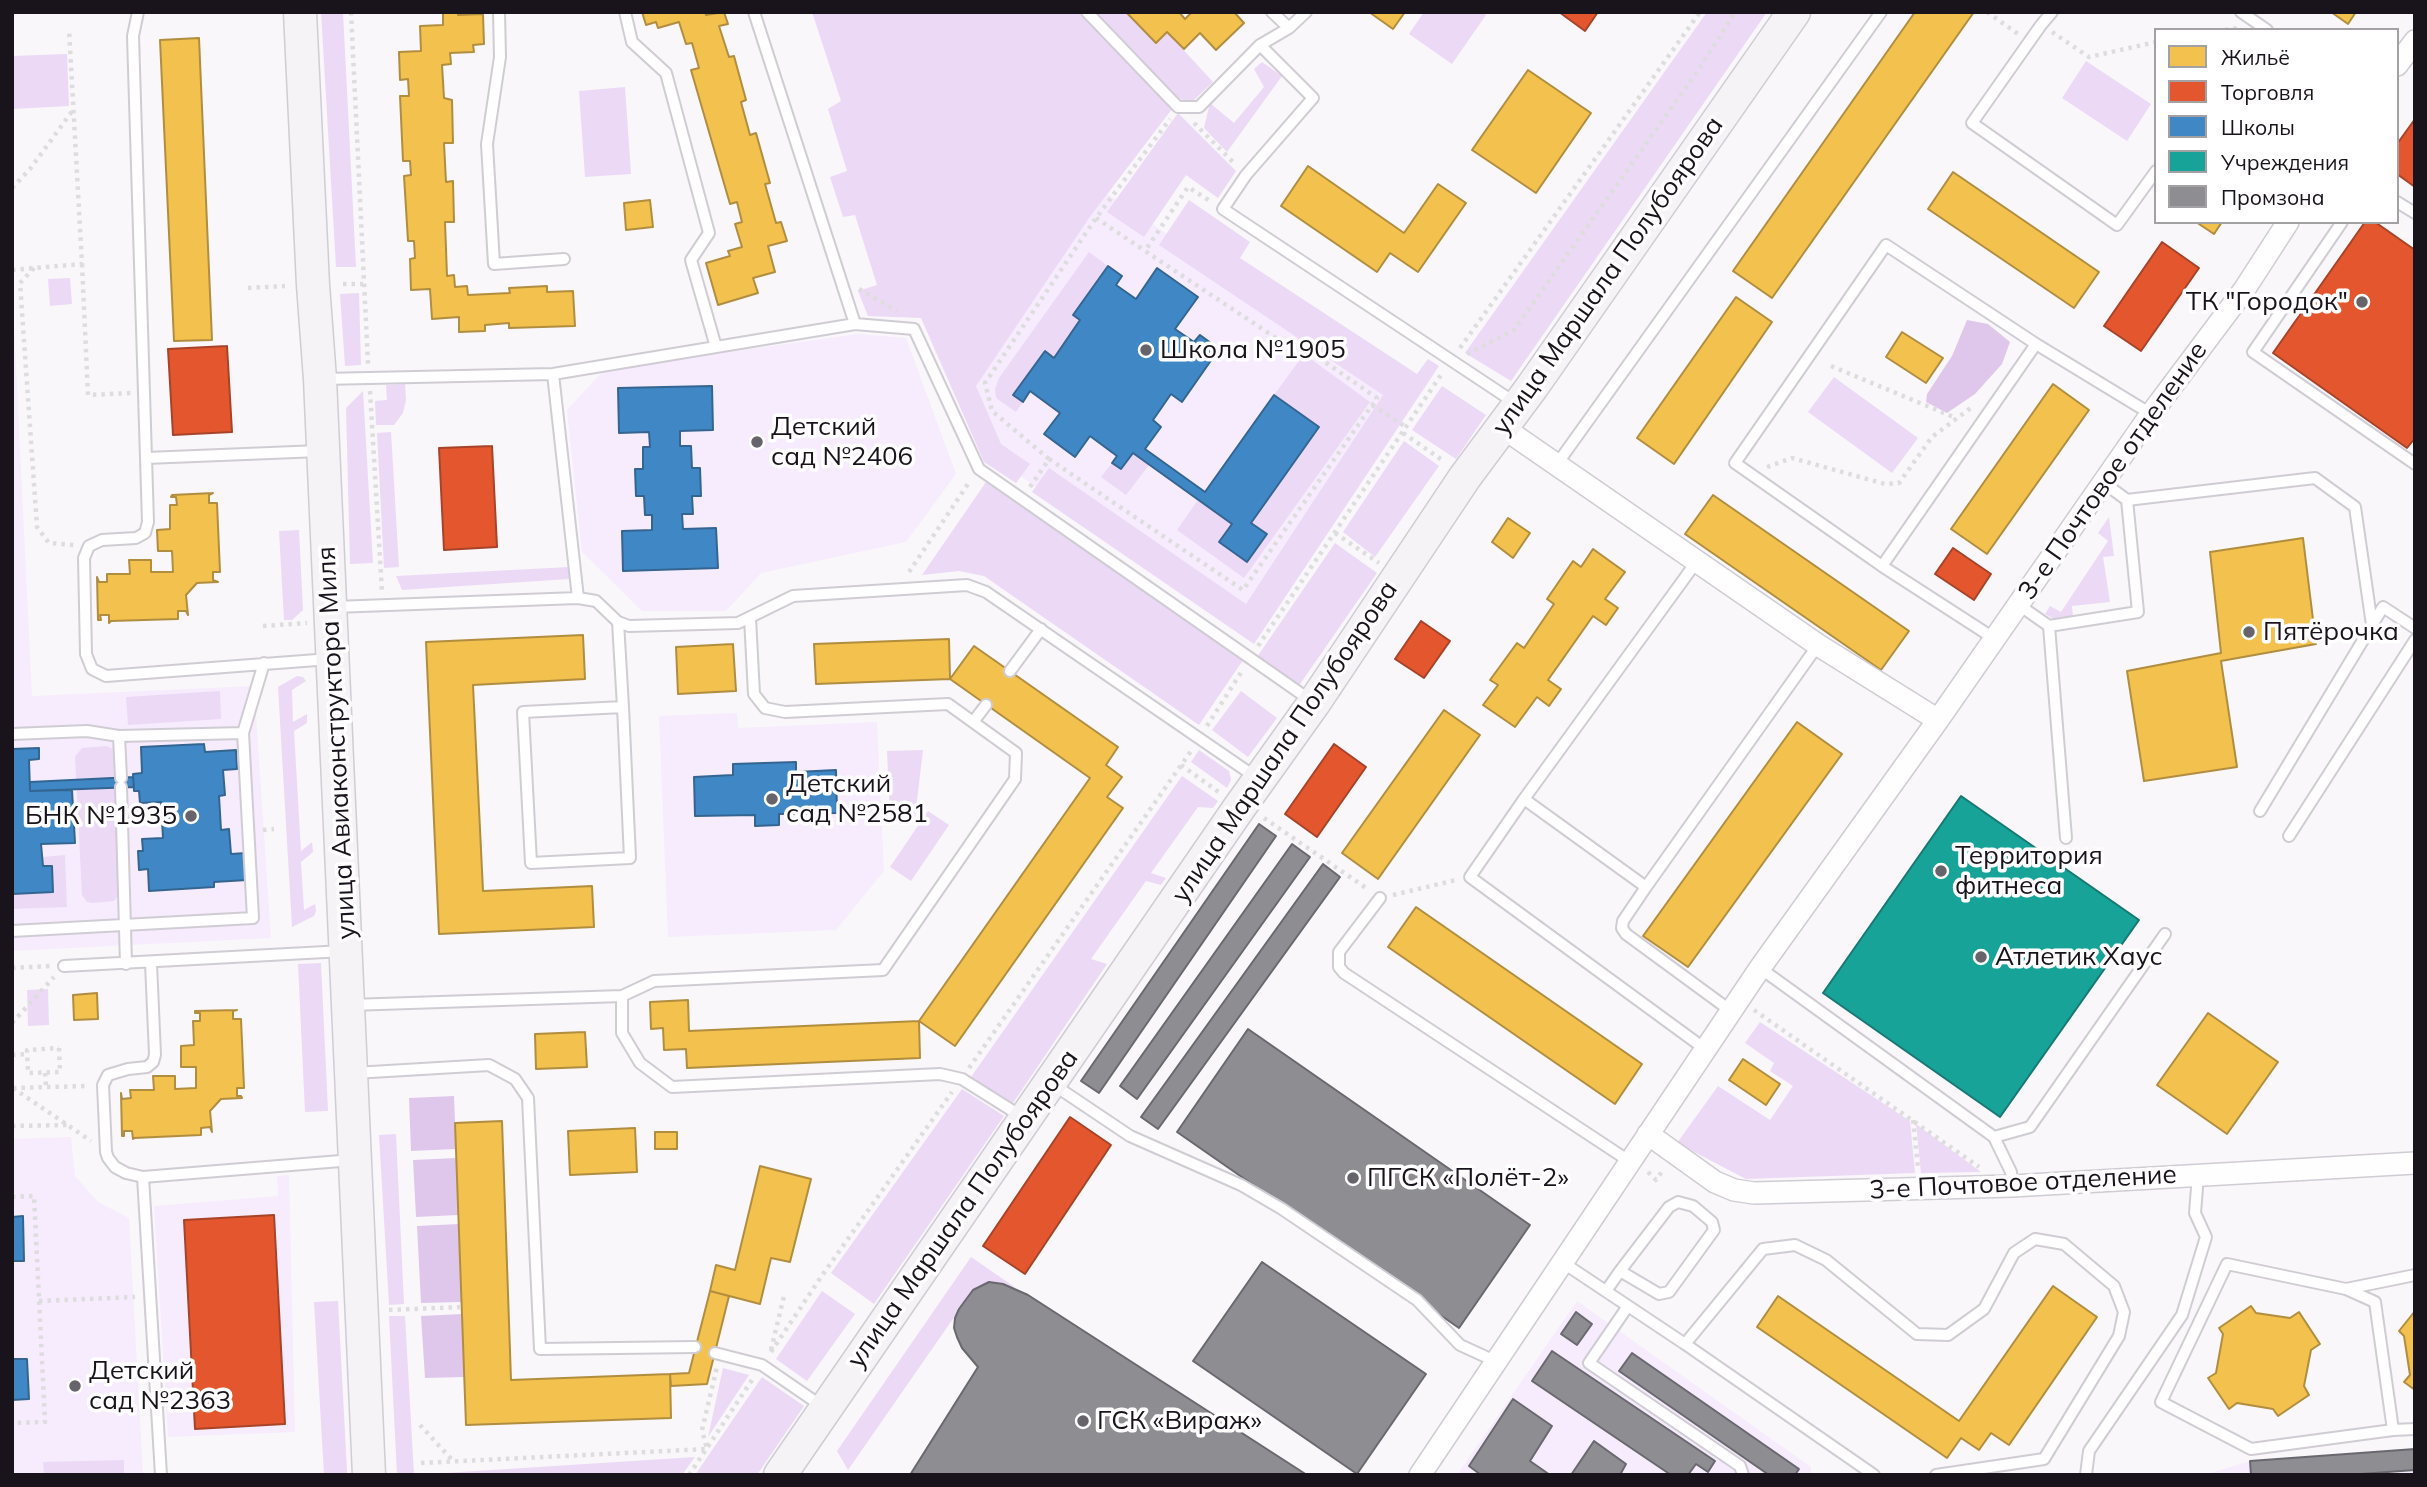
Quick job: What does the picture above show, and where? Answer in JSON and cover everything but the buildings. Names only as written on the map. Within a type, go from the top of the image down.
[{"type":"street","name":"улица Авиаконструктора Миля","points":[[300,12],[320,379],[369,1475]]},
{"type":"street","name":"улица Маршала Полубоярова","points":[[780,1475],[1314,703],[1465,477],[1794,12]]},
{"type":"street","points":[[2399,62],[2415,41]]},
{"type":"street","name":"3-е Почтовое отделение","points":[[1420,1475],[1760,968],[1938,720],[2151,414],[2244,290],[2287,224]]},
{"type":"street","points":[[1510,416],[1557,464],[1818,645],[1938,720]]},
{"type":"street","name":"3-е Почтовое отделение","points":[[1648,1134],[1716,1182],[1734,1190],[1754,1193],[2012,1186],[2415,1163]]},
{"type":"lane","points":[[138,12],[133,36],[148,522],[145,533],[136,538],[102,540],[89,546],[84,558],[86,654],[92,669],[106,676],[333,659]]},
{"type":"lane","points":[[499,12],[500,57],[487,144],[494,264],[564,259]]},
{"type":"lane","points":[[625,12],[632,42],[666,72],[709,233],[691,260],[716,347]]},
{"type":"lane","points":[[754,12],[855,324]]},
{"type":"lane","points":[[1087,12],[1178,107],[1199,107],[1260,45],[1289,28],[1306,12]]},
{"type":"lane","points":[[1272,12],[1289,28]]},
{"type":"lane","points":[[1557,464],[1881,12]]},
{"type":"lane","points":[[2052,12],[1972,123],[2117,225],[2154,175]]},
{"type":"lane","points":[[2241,12],[2261,28]]},
{"type":"lane","points":[[1260,45],[1313,98],[1246,175],[1223,209],[1450,362],[1510,416]]},
{"type":"lane","points":[[2399,203],[2415,213]]},
{"type":"lane","points":[[2341,224],[2253,352],[2415,464]]},
{"type":"lane","points":[[1995,639],[1882,566],[1735,463],[1886,245],[2036,344],[2151,414]]},
{"type":"lane","points":[[320,379],[553,374],[855,324],[914,329],[979,469],[1314,703]]},
{"type":"lane","points":[[1882,566],[2036,344]]},
{"type":"lane","points":[[553,374],[578,598]]},
{"type":"lane","points":[[146,458],[323,451]]},
{"type":"lane","points":[[2104,483],[2127,500],[2315,478],[2356,507],[2372,625]]},
{"type":"lane","points":[[2019,605],[2049,626],[2138,612],[2127,500]]},
{"type":"lane","points":[[1697,561],[1470,877],[1705,1049]]},
{"type":"lane","points":[[330,607],[578,598],[596,601],[618,622],[629,626],[738,624],[793,596],[967,585],[986,592],[1259,779]]},
{"type":"lane","points":[[2260,811],[2383,607],[2415,628]]},
{"type":"lane","points":[[349,1005],[621,996],[654,981],[883,970],[1015,779],[1016,753],[948,704],[785,712],[765,708],[754,694],[750,618]]},
{"type":"lane","points":[[618,622],[623,707],[630,858],[531,863],[523,712],[623,707]]},
{"type":"lane","points":[[2049,626],[2066,838]]},
{"type":"lane","points":[[1010,671],[1041,629]]},
{"type":"lane","points":[[2288,836],[2415,640]]},
{"type":"lane","points":[[1735,1006],[1626,934],[1622,928],[1623,921],[1818,645]]},
{"type":"lane","points":[[12,931],[253,918],[243,733],[264,663]]},
{"type":"lane","points":[[973,722],[986,705]]},
{"type":"lane","points":[[12,734],[87,730],[119,736],[243,733]]},
{"type":"lane","points":[[119,736],[125,964]]},
{"type":"lane","points":[[1524,799],[1646,887]]},
{"type":"lane","points":[[1380,898],[1339,952],[1339,967],[1344,974],[1629,1161]]},
{"type":"lane","points":[[1994,1137],[2030,1127],[2165,934]]},
{"type":"lane","points":[[64,966],[346,951]]},
{"type":"lane","points":[[151,963],[155,1055],[153,1062],[147,1067],[108,1075],[103,1085],[106,1152],[115,1167],[126,1174],[143,1177],[355,1160]]},
{"type":"lane","points":[[1760,968],[1994,1137],[2011,1172],[2012,1186]]},
{"type":"lane","points":[[621,996],[622,1033],[640,1063],[672,1087],[940,1074],[962,1079],[1026,1119]]},
{"type":"lane","points":[[351,1073],[489,1065],[515,1079],[528,1098],[540,1349],[695,1347]]},
{"type":"lane","points":[[1051,1083],[1130,1136],[1241,1185],[1282,1209],[1417,1300],[1460,1345],[1495,1361]]},
{"type":"lane","points":[[2086,1475],[2089,1451],[2182,1315],[2206,1237],[2195,1213],[2198,1175]]},
{"type":"lane","points":[[143,1177],[161,1475]]},
{"type":"lane","points":[[1606,1291],[1620,1271],[1669,1207],[1678,1202],[1693,1206],[1712,1222],[1714,1230],[1669,1292],[1658,1294],[1620,1271]]},
{"type":"lane","points":[[1685,1344],[1763,1249],[1795,1245],[1826,1260],[1917,1334],[1948,1335],[1984,1309],[2014,1253],[2035,1239],[2064,1244],[2113,1286],[2124,1312],[2119,1336],[2044,1459],[1937,1475]]},
{"type":"lane","points":[[1562,1262],[1874,1475]]},
{"type":"lane","points":[[2393,1430],[2375,1301],[2346,1289],[2227,1264],[2161,1402],[2251,1449],[2415,1429]]},
{"type":"lane","points":[[2346,1289],[2415,1275]]},
{"type":"lane","points":[[1628,1306],[1589,1363],[1740,1466],[1743,1475]]},
{"type":"lane","points":[[715,1353],[762,1365],[824,1408]]},
{"type":"path","points":[[351,12],[363,284],[382,606]]},
{"type":"path","points":[[1450,362],[1514,330],[1699,69],[1735,12]]},
{"type":"path","points":[[1987,12],[2029,42]]},
{"type":"path","points":[[2041,25],[2089,57],[2154,42]]},
{"type":"path","points":[[69,29],[88,395],[145,392]]},
{"type":"path","points":[[1096,218],[1282,342],[1309,351],[1377,398],[1244,590],[1049,459],[992,411],[985,383],[1096,218],[1178,107],[1246,175]]},
{"type":"path","points":[[12,188],[30,169],[73,110]]},
{"type":"path","points":[[1145,251],[1188,187],[1223,209]]},
{"type":"path","points":[[12,270],[82,264]]},
{"type":"path","points":[[34,268],[20,283],[37,527],[49,543],[89,546]]},
{"type":"path","points":[[840,278],[907,316]]},
{"type":"path","points":[[342,285],[363,284]]},
{"type":"path","points":[[248,288],[285,286]]},
{"type":"path","points":[[1831,366],[1957,418]]},
{"type":"path","points":[[1750,474],[1792,458],[1885,484],[1899,483],[1932,437],[1988,394],[1998,398]]},
{"type":"path","points":[[1372,404],[1448,464]]},
{"type":"path","points":[[1026,493],[1049,459]]},
{"type":"path","points":[[897,589],[979,469]]},
{"type":"path","points":[[1335,533],[1378,564],[1386,553]]},
{"type":"path","points":[[1181,765],[1222,795]]},
{"type":"path","points":[[1258,814],[1380,898],[1470,877]]},
{"type":"path","points":[[12,968],[64,966]]},
{"type":"path","points":[[12,1023],[64,966]]},
{"type":"path","points":[[1735,1006],[1988,1173]]},
{"type":"path","points":[[59,1048],[60,1072],[28,1073],[28,1054],[27,1050],[59,1048]]},
{"type":"path","points":[[12,1055],[28,1054]]},
{"type":"path","points":[[45,1073],[46,1087]]},
{"type":"path","points":[[13,1088],[103,1085]]},
{"type":"path","points":[[13,1088],[106,1152]]},
{"type":"path","points":[[12,1126],[67,1125]]},
{"type":"path","points":[[12,1197],[34,1196],[45,1422],[12,1423]]},
{"type":"path","points":[[39,1301],[150,1296]]},
{"type":"path","points":[[770,1353],[784,1296]]},
{"type":"path","points":[[389,1310],[461,1307]]},
{"type":"path","points":[[420,1425],[454,1462]]},
{"type":"path","points":[[421,1464],[707,1449]]},
{"type":"shaded area","points":[[321,12],[343,12],[356,267],[336,267]]},
{"type":"shaded area","points":[[812,12],[1080,12],[1172,109],[1089,218],[976,386],[1001,444],[1030,464],[1016,483],[984,462],[921,318],[868,316],[858,291],[877,285],[855,215],[843,217],[830,177],[847,171],[828,109],[841,101]]},
{"type":"shaded area","points":[[1096,12],[1126,12],[1156,43],[1167,32],[1213,82],[1194,100],[1177,98]]},
{"type":"shaded area","points":[[1424,12],[1482,12],[1486,15],[1452,64],[1409,34]]},
{"type":"shaded area","points":[[1707,12],[1767,12],[1511,381],[1465,353]]},
{"type":"shaded area","points":[[67,54],[69,106],[12,109],[12,56]]},
{"type":"shaded area","points":[[2086,61],[2151,104],[2127,141],[2062,98]]},
{"type":"shaded area","points":[[1262,62],[1282,76],[1227,152],[1204,128],[1210,103],[1234,123],[1264,87],[1254,69]]},
{"type":"shaded area","points":[[625,87],[631,174],[585,177],[579,91]]},
{"type":"shaded area","points":[[1178,113],[1236,171],[1218,198],[1186,175],[1144,237],[1107,212]]},
{"type":"shaded area","name":"Школа №1905","points":[[1094,185],[1396,387],[1236,627],[989,454],[937,314]]},
{"type":"shaded area","points":[[1189,200],[1250,242],[1240,258],[1417,374],[1428,359],[1439,366],[1254,644],[1032,492],[1049,468],[1246,604],[1383,395],[1159,245]]},
{"type":"shaded area","points":[[1089,252],[1108,266],[1073,315],[1080,320],[1054,358],[1045,352],[1014,395],[1023,402],[1016,412],[996,398],[995,389],[999,378]]},
{"type":"shaded area","points":[[70,278],[72,304],[50,306],[48,279]]},
{"type":"shaded area","points":[[12,284],[32,696],[254,686],[271,938],[12,951]]},
{"type":"shaded area","points":[[359,293],[361,365],[345,366],[340,294]]},
{"type":"shaded area","points":[[1967,320],[1988,324],[2010,342],[2002,364],[1975,394],[1947,413],[1926,402],[1927,394],[1952,356]]},
{"type":"shaded area","name":"Детский сад №2406","points":[[858,334],[906,338],[956,474],[906,542],[761,573],[726,611],[642,611],[582,552],[567,410],[605,369]]},
{"type":"shaded area","points":[[1304,354],[1370,402],[1244,578],[1177,530],[1198,500],[1232,524],[1219,542],[1247,561],[1267,535],[1251,523],[1319,428],[1274,395]]},
{"type":"shaded area","points":[[1834,377],[1918,438],[1892,473],[1808,412]]},
{"type":"shaded area","points":[[405,384],[403,413],[394,425],[376,425],[375,401],[387,400],[386,385]]},
{"type":"shaded area","points":[[1442,386],[1486,415],[1456,459],[1412,430]]},
{"type":"shaded area","points":[[363,391],[373,563],[350,564],[346,408]]},
{"type":"shaded area","points":[[391,432],[399,567],[384,568],[377,433]]},
{"type":"shaded area","points":[[1404,441],[1439,466],[1375,557],[1343,532]]},
{"type":"shaded area","points":[[1133,453],[1149,465],[1126,495],[1101,477],[1112,463],[1121,469]]},
{"type":"shaded area","points":[[986,482],[1243,660],[1199,725],[984,576],[959,571],[922,575]]},
{"type":"shaded area","points":[[2109,517],[2114,556],[2103,557],[2110,602],[2072,606],[2073,617],[2056,619],[2045,614],[2050,606],[2061,612],[2108,541],[2098,533]]},
{"type":"shaded area","points":[[299,530],[303,610],[292,620],[284,620],[279,531]]},
{"type":"shaded area","points":[[1335,543],[1377,573],[1298,687],[1257,657]]},
{"type":"shaded area","points":[[569,567],[569,579],[402,590],[396,576]]},
{"type":"shaded area","points":[[297,676],[306,681],[292,690],[293,722],[307,714],[307,723],[294,731],[301,851],[312,842],[313,852],[301,862],[304,910],[315,904],[316,911],[314,916],[292,927],[278,687]]},
{"type":"shaded area","points":[[220,691],[221,719],[128,725],[126,697]]},
{"type":"shaded area","points":[[1241,691],[1277,718],[1248,757],[1212,730]]},
{"type":"shaded area","name":"Детский сад №2581","points":[[737,713],[738,728],[877,722],[884,871],[836,930],[668,937],[659,716]]},
{"type":"shaded area","points":[[107,746],[113,749],[115,755],[119,894],[114,901],[93,903],[87,902],[82,895],[75,757],[82,748]]},
{"type":"shaded area","points":[[923,750],[915,817],[890,818],[887,751]]},
{"type":"shaded area","points":[[1199,750],[1229,771],[1231,780],[1227,788],[1191,762]]},
{"type":"shaded area","points":[[1182,776],[1218,801],[1213,808],[1198,807],[1151,873],[1166,878],[1161,885],[1146,881],[1091,959],[1107,964],[1013,1103],[971,1077]]},
{"type":"shaded area","points":[[928,811],[949,825],[911,881],[890,867]]},
{"type":"shaded area","points":[[65,855],[67,907],[12,909],[12,894],[43,866],[42,857]]},
{"type":"shaded area","points":[[321,963],[328,1111],[305,1112],[298,964]]},
{"type":"shaded area","points":[[48,989],[49,1025],[28,1026],[27,990]]},
{"type":"shaded area","points":[[1760,1022],[1910,1121],[1915,1173],[1746,1179],[1677,1143],[1718,1086],[1770,1120],[1793,1086],[1770,1071],[1774,1063],[1745,1043]]},
{"type":"shaded area","points":[[962,1089],[1004,1116],[874,1304],[831,1273]]},
{"type":"shaded area","points":[[454,1096],[456,1149],[411,1151],[409,1098]]},
{"type":"shaded area","points":[[1916,1124],[1981,1172],[1921,1173]]},
{"type":"shaded area","points":[[396,1134],[404,1304],[389,1305],[379,1135]]},
{"type":"shaded area","name":"Детский сад №2363","points":[[71,1137],[75,1176],[98,1202],[129,1218],[143,1475],[12,1475],[12,1139]]},
{"type":"shaded area","points":[[456,1158],[458,1215],[416,1217],[413,1160]]},
{"type":"shaded area","points":[[289,1175],[295,1432],[168,1437],[154,1206],[278,1196],[277,1176]]},
{"type":"shaded area","points":[[459,1224],[461,1302],[421,1303],[417,1226]]},
{"type":"shaded area","points":[[971,1257],[1016,1288],[989,1282],[973,1290],[848,1470],[837,1451]]},
{"type":"shaded area","points":[[822,1291],[855,1314],[807,1381],[776,1359]]},
{"type":"shaded area","points":[[338,1301],[347,1471],[346,1475],[324,1475],[314,1302]]},
{"type":"shaded area","points":[[1577,1301],[1811,1467],[1811,1475],[1457,1475]]},
{"type":"shaded area","points":[[462,1314],[464,1377],[425,1378],[421,1316]]},
{"type":"shaded area","points":[[389,1316],[405,1316],[414,1475],[397,1475]]},
{"type":"shaded area","points":[[723,1368],[749,1375],[708,1437]]},
{"type":"shaded area","points":[[762,1377],[804,1406],[757,1475],[695,1475]]},
{"type":"shaded area","points":[[2415,1448],[2415,1475],[2204,1475],[2250,1461]]},
{"type":"shaded area","points":[[695,1457],[682,1475],[429,1475],[429,1474]]},
{"type":"shaded area","points":[[124,1460],[124,1475],[44,1475],[43,1462]]},
{"type":"place","name":"ТК \"Городок\"","points":[[2362,302]]},
{"type":"place","name":"Школа №1905","points":[[1146,350]]},
{"type":"place","name":"Детский сад №2406","points":[[757,442]]},
{"type":"place","name":"Пятёрочка","points":[[2249,632]]},
{"type":"place","name":"Детский сад №2581","points":[[772,799]]},
{"type":"place","name":"БНК №1935","points":[[191,816]]},
{"type":"place","name":"Территория фитнеса","points":[[1941,871]]},
{"type":"place","name":"Атлетик Хаус","points":[[1981,957]]},
{"type":"place","name":"ПГСК «Полёт-2»","points":[[1353,1178]]},
{"type":"place","name":"Детский сад №2363","points":[[75,1386]]},
{"type":"place","name":"ГСК «Вираж»","points":[[1083,1421]]}]
